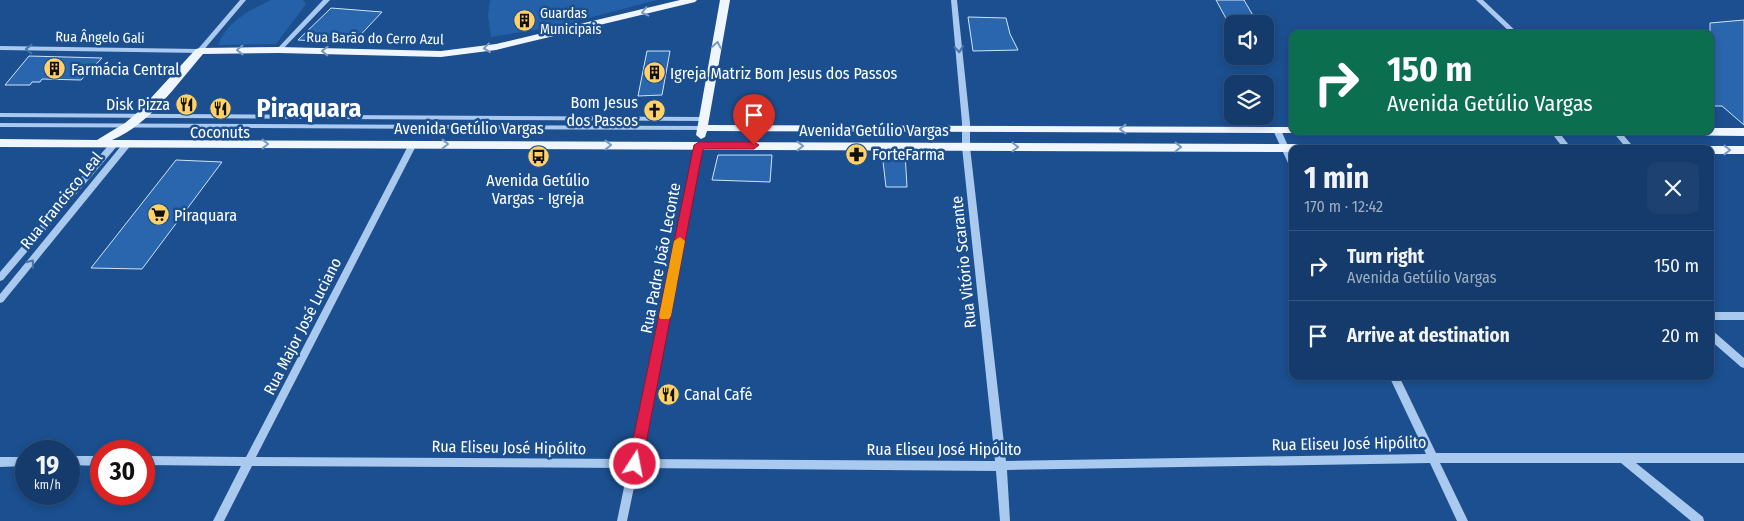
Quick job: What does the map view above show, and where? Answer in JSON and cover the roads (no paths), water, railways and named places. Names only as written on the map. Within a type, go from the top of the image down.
[{"type":"main road","name":"Rua Barão do Cerro Azul","points":[[200,51],[280,50],[441,54],[496,47],[692,0]]},
{"type":"main road","name":"Rua Padre João Leconte","points":[[699,145],[725,0]]},
{"type":"main road","name":"Rua Francisco Leal","points":[[85,143],[106,139],[130,125],[200,51]]},
{"type":"main road","name":"Avenida Getúlio Vargas","points":[[703,123],[966,129],[1289,130]]},
{"type":"main road","points":[[130,125],[129,133],[132,139],[147,143]]},
{"type":"main road","points":[[1714,132],[1744,132]]},
{"type":"main road","name":"Avenida Getúlio Vargas","points":[[0,142],[1289,148]]},
{"type":"main road","points":[[1714,150],[1744,150]]},
{"type":"street","name":"Rua Francisco Leal","points":[[200,51],[243,0]]},
{"type":"street","points":[[280,50],[327,0]]},
{"type":"street","name":"Rua Vitório Scarante","points":[[954,0],[966,147],[1001,466],[1005,521]]},
{"type":"street","points":[[1479,0],[1512,30]]},
{"type":"street","name":"Rua Ângelo Gali","points":[[0,48],[200,51]]},
{"type":"street","name":"Avenida Getúlio Vargas","points":[[0,115],[141,115],[703,123]]},
{"type":"street","name":"Avenida Getúlio Vargas","points":[[0,125],[703,123]]},
{"type":"street","points":[[1277,130],[1289,157]]},
{"type":"street","points":[[1557,135],[1565,145]]},
{"type":"street","points":[[1619,135],[1628,145]]},
{"type":"street","name":"Rua Francisco Leal","points":[[0,278],[115,143]]},
{"type":"street","name":"Rua Francisco Leal","points":[[0,300],[128,143]]},
{"type":"street","name":"Rua Major José Luciano","points":[[218,521],[413,144]]},
{"type":"street","name":"Rua Padre João Leconte","points":[[622,521],[699,145]]},
{"type":"street","points":[[1714,316],[1744,316]]},
{"type":"street","points":[[1714,338],[1744,364]]},
{"type":"street","points":[[1396,380],[1463,521]]},
{"type":"street","name":"Rua Eliseu José Hipólito","points":[[155,461],[1001,466],[1433,458],[1744,458]]},
{"type":"street","points":[[1624,459],[1699,521]]},
{"type":"street","points":[[0,462],[15,462]]},
{"type":"place","name":"Guardas Municipais","points":[[524,21]]},
{"type":"place","name":"Farmácia Central","points":[[55,69]]},
{"type":"place","name":"Igreja Matriz Bom Jesus dos Passos","points":[[654,73]]},
{"type":"place","name":"Disk Pizza","points":[[186,104]]},
{"type":"place","name":"Coconuts","points":[[220,108]]},
{"type":"place","name":"Bom Jesus dos Passos","points":[[654,111]]},
{"type":"place","name":"ForteFarma","points":[[856,154]]},
{"type":"place","name":"Avenida Getúlio Vargas - Igreja","points":[[538,156]]},
{"type":"place","name":"Piraquara","points":[[158,215]]},
{"type":"place","name":"Canal Café","points":[[668,394]]},
{"type":"district","name":"Piraquara","points":[[309,108]]}]
